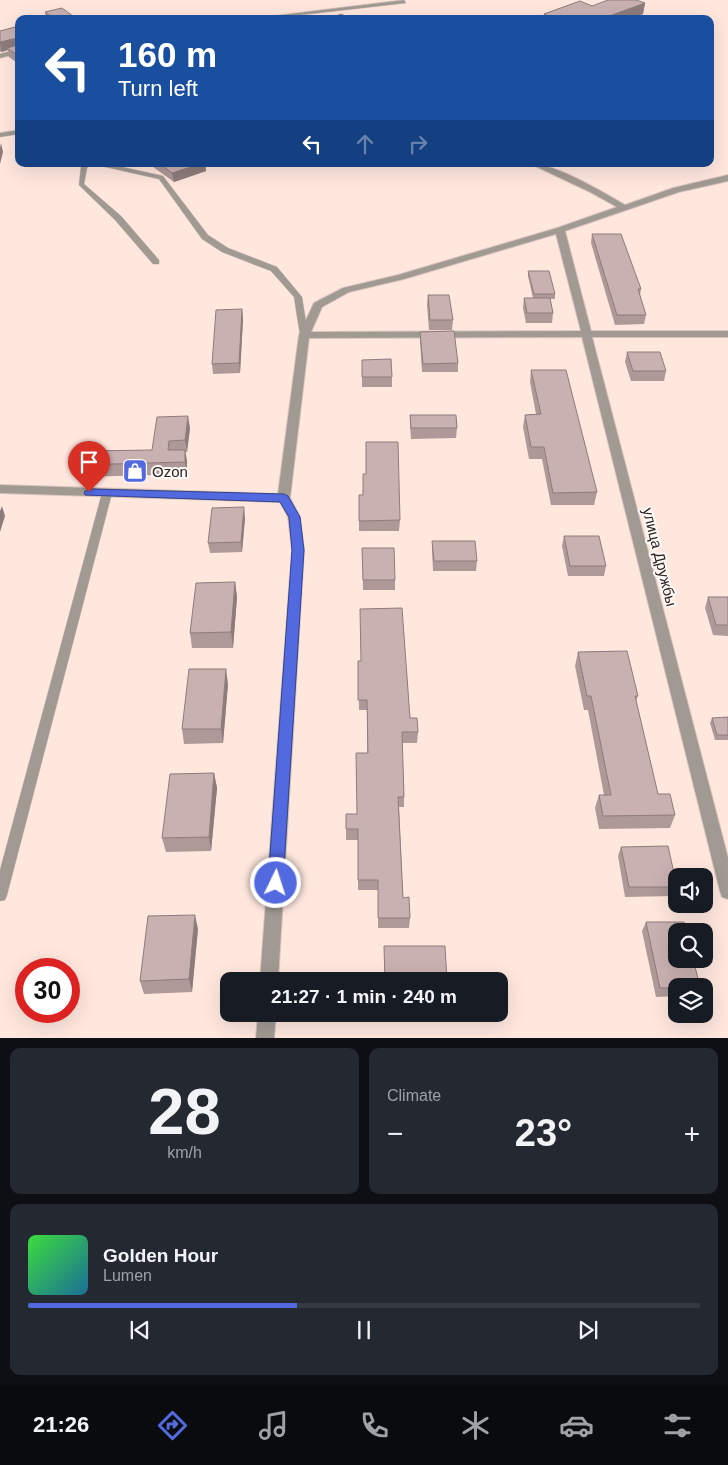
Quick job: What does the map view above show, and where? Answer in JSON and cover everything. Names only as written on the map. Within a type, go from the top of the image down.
[{"type":"street","points":[[0,56],[15,52]]},
{"type":"street","points":[[542,167],[593,190],[624,208]]},
{"type":"street","points":[[270,972],[298,550],[294,517],[284,498],[304,335],[318,305],[346,290],[402,277],[560,230],[676,190],[728,178]]},
{"type":"street","name":"улица Дружбы","points":[[560,230],[728,891]]},
{"type":"street","points":[[304,335],[728,334]]},
{"type":"street","points":[[0,489],[284,498]]},
{"type":"street","points":[[265,1038],[266,1022]]},
{"type":"lane","points":[[285,15],[404,2]]},
{"type":"lane","points":[[0,135],[15,133]]},
{"type":"lane","points":[[84,167],[81,184],[118,218],[156,262]]},
{"type":"lane","points":[[116,167],[161,177],[205,237],[225,250],[274,269],[298,297],[304,335]]},
{"type":"lane","points":[[0,895],[107,493]]},
{"type":"building","points":[[608,0],[636,0],[645,3],[612,15],[544,14],[580,1],[592,6]]},
{"type":"building","points":[[62,8],[72,15],[49,15],[45,12]]},
{"type":"building","points":[[15,27],[15,39],[0,42],[0,31]]},
{"type":"building","points":[[15,46],[15,53],[7,48]]},
{"type":"building","points":[[164,167],[191,167],[172,173]]},
{"type":"building","points":[[592,234],[621,234],[641,289],[638,289],[646,315],[617,315]]},
{"type":"building","points":[[528,271],[549,271],[555,294],[534,294]]},
{"type":"building","points":[[428,295],[449,295],[453,320],[430,320]]},
{"type":"building","points":[[524,298],[550,298],[553,313],[527,313]]},
{"type":"building","points":[[242,309],[239,363],[212,364],[216,310]]},
{"type":"building","points":[[454,331],[458,363],[423,364],[420,332]]},
{"type":"building","points":[[627,352],[660,352],[666,371],[633,371]]},
{"type":"building","points":[[391,359],[392,377],[362,377],[362,360]]},
{"type":"building","points":[[531,370],[566,370],[597,492],[553,493],[544,447],[531,447],[525,415],[541,414]]},
{"type":"building","points":[[410,415],[456,415],[457,428],[411,428]]},
{"type":"building","points":[[188,416],[185,440],[169,441],[168,450],[185,450],[185,462],[79,465],[82,451],[152,450],[157,417]]},
{"type":"building","points":[[366,442],[398,442],[400,520],[359,521],[359,495],[363,495],[363,474],[366,474]]},
{"type":"building","points":[[244,507],[241,542],[208,543],[212,508]]},
{"type":"building","points":[[564,536],[599,536],[606,566],[570,566]]},
{"type":"building","points":[[432,541],[475,541],[477,561],[434,561]]},
{"type":"building","points":[[362,548],[394,548],[395,580],[363,580]]},
{"type":"building","points":[[235,582],[231,632],[190,633],[196,583]]},
{"type":"building","points":[[708,597],[728,597],[728,625],[716,625]]},
{"type":"building","points":[[402,608],[410,718],[417,718],[418,732],[402,732],[404,797],[398,797],[403,898],[409,897],[410,918],[378,918],[378,880],[358,880],[358,829],[346,829],[346,814],[357,814],[356,753],[368,753],[367,700],[358,700],[358,661],[361,661],[360,609]]},
{"type":"building","points":[[627,651],[638,696],[635,696],[658,794],[670,794],[675,815],[603,816],[599,795],[611,795],[591,696],[587,696],[578,652]]},
{"type":"building","points":[[189,669],[226,669],[221,729],[182,729]]},
{"type":"building","points":[[728,717],[728,735],[717,735],[712,718]]},
{"type":"building","points":[[214,773],[209,837],[162,838],[170,774]]},
{"type":"building","points":[[668,846],[673,868],[668,868],[668,887],[629,887],[621,847]]},
{"type":"building","points":[[195,915],[189,979],[140,981],[148,916]]},
{"type":"building","points":[[646,922],[684,922],[668,923],[668,968],[695,968],[698,978],[668,978],[668,988],[660,988]]},
{"type":"building","points":[[384,946],[445,946],[446,972],[385,972]]},
{"type":"place","name":"Ozon","points":[[135,471]]},
{"type":"route","points":[[89,492],[284,498],[294,517],[298,550],[276,883]]}]
